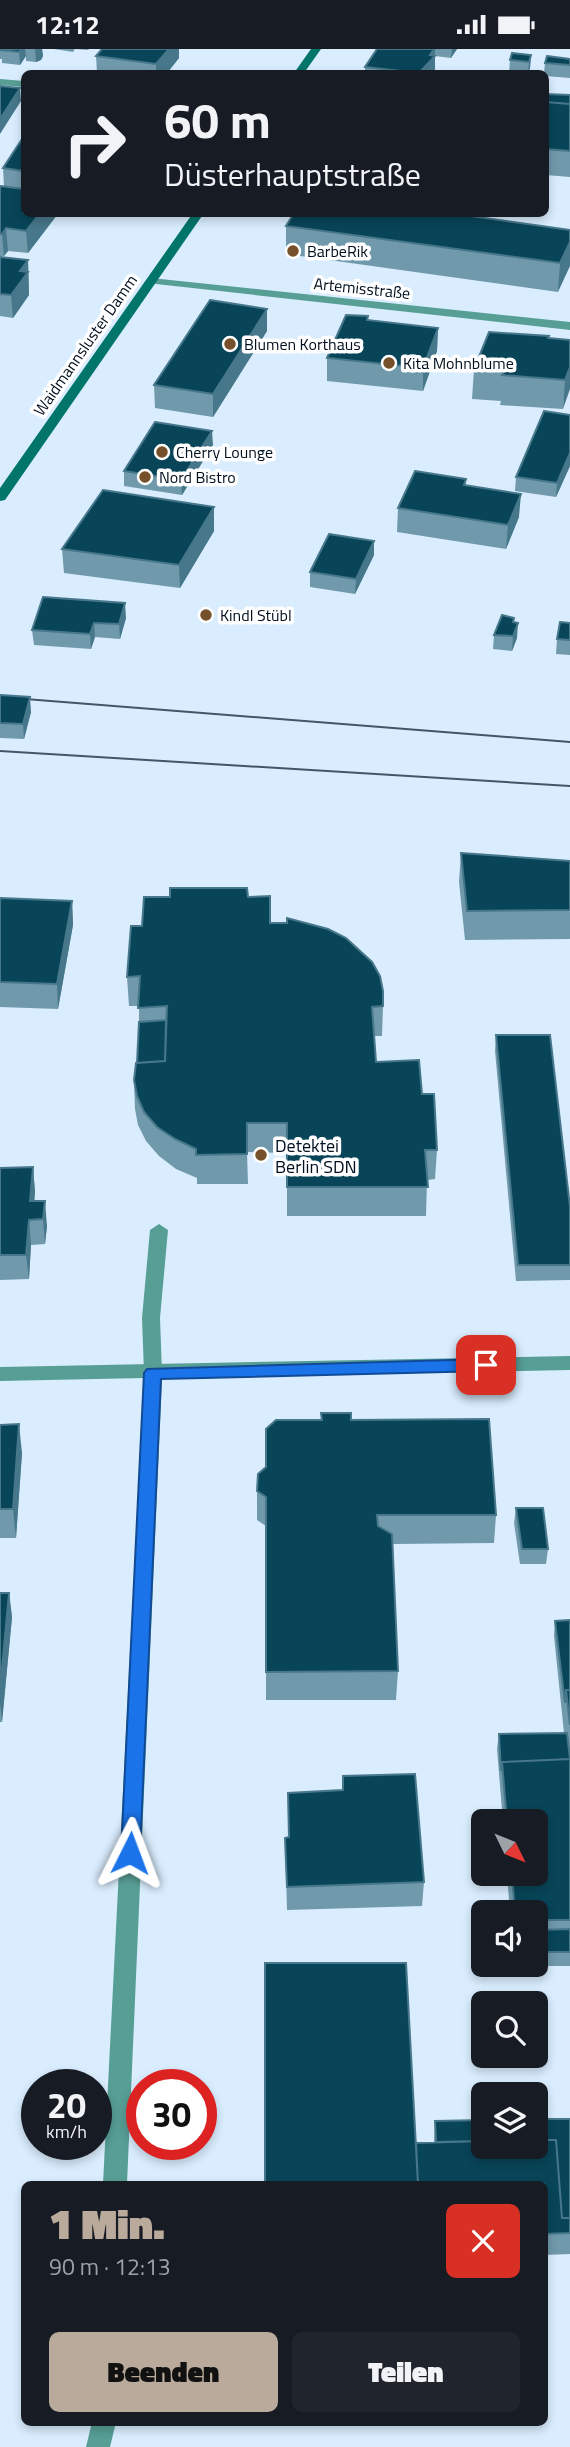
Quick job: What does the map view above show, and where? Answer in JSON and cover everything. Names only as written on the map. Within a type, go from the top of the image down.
[{"type":"main road","points":[[301,70],[316,49]]},
{"type":"main road","name":"Waidmannsluster Damm","points":[[0,498],[196,217]]},
{"type":"street","points":[[0,82],[21,84]]},
{"type":"street","name":"Artemisstraße","points":[[151,281],[570,326]]},
{"type":"street","points":[[115,2181],[153,1373],[151,1318],[159,1230]]},
{"type":"street","points":[[0,1374],[570,1363]]},
{"type":"street","points":[[98,2447],[103,2426]]},
{"type":"building","points":[[2,49],[21,49],[19,52]]},
{"type":"building","points":[[102,49],[169,49],[156,64],[96,56]]},
{"type":"building","points":[[377,49],[434,49],[430,55],[435,56],[422,70],[365,67]]},
{"type":"building","points":[[512,53],[531,55],[529,62],[510,60]]},
{"type":"building","points":[[547,56],[570,59],[570,65],[545,63]]},
{"type":"building","points":[[0,86],[20,88],[0,119]]},
{"type":"building","points":[[549,94],[570,95],[570,104],[549,102]]},
{"type":"building","points":[[549,102],[570,104],[570,151],[549,149]]},
{"type":"building","points":[[21,141],[21,171],[3,168]]},
{"type":"building","points":[[0,186],[21,189],[21,217],[37,217],[26,231],[6,228],[0,234]]},
{"type":"building","points":[[292,217],[477,217],[570,230],[570,242],[560,263],[286,226]]},
{"type":"building","points":[[0,257],[28,260],[20,271],[28,272],[11,295],[0,294]]},
{"type":"building","points":[[210,300],[267,309],[213,394],[154,385]]},
{"type":"building","points":[[346,315],[438,328],[423,368],[327,358]]},
{"type":"building","points":[[489,332],[570,340],[570,367],[565,380],[502,375],[504,371],[474,369]]},
{"type":"building","points":[[544,411],[570,415],[570,453],[557,483],[516,477]]},
{"type":"building","points":[[155,422],[212,431],[181,480],[124,471]]},
{"type":"building","points":[[415,471],[466,479],[464,485],[521,494],[508,525],[398,508]]},
{"type":"building","points":[[103,490],[214,507],[179,565],[62,549]]},
{"type":"building","points":[[329,534],[374,541],[356,579],[310,572]]},
{"type":"building","points":[[43,597],[125,603],[119,624],[94,623],[90,634],[32,630]]},
{"type":"building","points":[[502,615],[514,618],[513,622],[518,623],[513,636],[494,635]]},
{"type":"building","points":[[560,622],[570,623],[570,640],[557,639]]},
{"type":"building","points":[[0,695],[30,697],[23,724],[0,723]]},
{"type":"building","points":[[461,853],[570,861],[570,910],[467,911]]},
{"type":"building","points":[[170,888],[247,888],[248,897],[270,896],[270,923],[287,923],[287,918],[328,929],[346,938],[372,962],[380,976],[383,991],[383,1006],[372,1007],[376,1062],[419,1060],[422,1094],[434,1094],[437,1150],[425,1150],[428,1187],[287,1187],[287,1123],[247,1123],[247,1154],[196,1155],[196,1149],[157,1127],[144,1112],[134,1080],[136,1063],[165,1061],[167,1006],[138,1008],[140,976],[127,977],[131,926],[142,926],[144,897],[170,897]]},
{"type":"building","points":[[0,898],[72,901],[57,984],[0,982]]},
{"type":"building","points":[[166,1020],[165,1061],[137,1063],[139,1022]]},
{"type":"building","points":[[496,1035],[550,1035],[570,1207],[570,1265],[518,1265]]},
{"type":"building","points":[[33,1167],[30,1201],[45,1201],[43,1219],[29,1220],[26,1255],[0,1255],[0,1168]]},
{"type":"building","points":[[321,1413],[351,1413],[351,1420],[489,1419],[496,1515],[377,1515],[378,1526],[392,1534],[398,1671],[266,1672],[266,1497],[257,1491],[258,1474],[266,1467],[266,1429],[276,1420],[322,1420]]},
{"type":"building","points":[[19,1424],[13,1509],[0,1509],[0,1425]]},
{"type":"building","points":[[516,1508],[543,1508],[548,1549],[522,1549]]},
{"type":"building","points":[[0,1593],[9,1593],[0,1690]]},
{"type":"building","points":[[570,1620],[570,1690],[566,1690],[565,1703],[555,1621]]},
{"type":"building","points":[[566,1690],[570,1690],[570,1725]]},
{"type":"building","points":[[567,1733],[570,1759],[502,1762],[501,1771],[499,1734]]},
{"type":"building","points":[[570,1759],[570,1920],[548,1920],[548,1900],[514,1900],[513,1887],[548,1887],[548,1809],[506,1809],[502,1762]]},
{"type":"building","points":[[415,1774],[424,1882],[287,1887],[285,1838],[289,1837],[288,1793],[343,1790],[343,1776]]},
{"type":"building","points":[[570,1929],[570,1952],[548,1952],[548,1930]]},
{"type":"building","points":[[265,1963],[406,1963],[418,2181],[265,2181]]},
{"type":"building","points":[[548,2119],[570,2119],[570,2218],[562,2218],[556,2140],[548,2140]]},
{"type":"building","points":[[471,2120],[471,2141],[436,2142],[435,2121]]},
{"type":"building","points":[[548,2140],[556,2140],[562,2218],[570,2218],[570,2233],[548,2234],[548,2181],[418,2181],[416,2143],[471,2141],[471,2159],[548,2159]]},
{"type":"tram line","points":[[0,697],[570,742]]},
{"type":"tram line","points":[[0,751],[570,786]]},
{"type":"place","name":"BarbeRik","points":[[293,251]]},
{"type":"place","name":"Blumen Korthaus","points":[[230,344]]},
{"type":"place","name":"Kita Mohnblume","points":[[389,363]]},
{"type":"place","name":"Cherry Lounge","points":[[162,452]]},
{"type":"place","name":"Nord Bistro","points":[[145,477]]},
{"type":"place","name":"Kindl Stübl","points":[[206,615]]},
{"type":"place","name":"Detektei Berlin SDN","points":[[261,1155]]},
{"type":"route","points":[[130,1853],[153,1373],[486,1365]]}]
